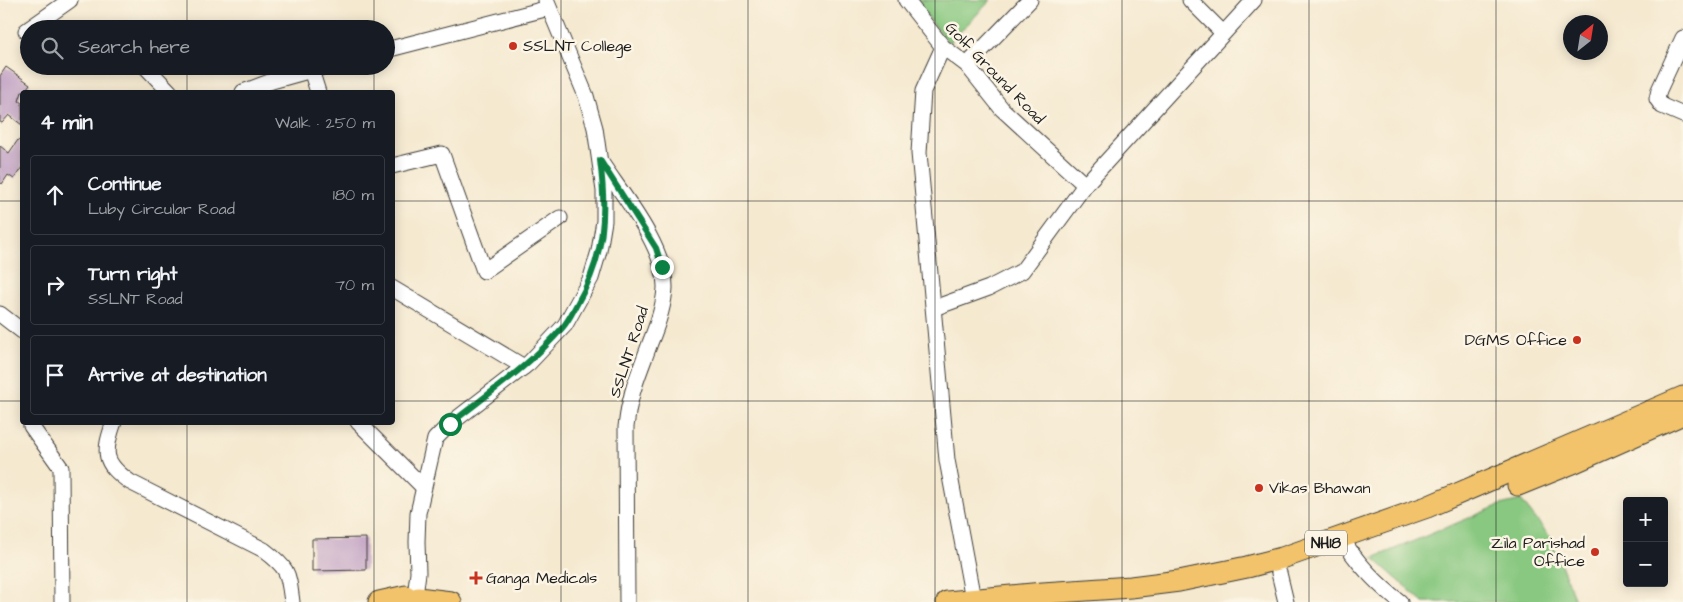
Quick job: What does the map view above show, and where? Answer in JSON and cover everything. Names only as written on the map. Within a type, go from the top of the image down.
[{"type":"highway","name":"NH18","points":[[1115,602],[1200,591],[1279,572],[1683,397]]},
{"type":"highway","name":"NH18","points":[[947,602],[1131,587],[1179,581],[1247,568],[1345,544],[1479,500],[1575,462],[1683,414]]},
{"type":"highway","points":[[379,602],[412,599],[451,602]]},
{"type":"street","name":"Golf Ground Road","points":[[906,0],[943,47],[967,65],[1002,109],[1085,185]]},
{"type":"street","points":[[967,65],[1030,0]]},
{"type":"street","points":[[1190,0],[1223,33]]},
{"type":"street","points":[[934,308],[989,288],[1022,271],[1085,185],[1254,0]]},
{"type":"street","points":[[41,20],[68,1]]},
{"type":"street","points":[[395,47],[547,4],[586,96],[595,128],[604,191],[604,220],[599,251],[591,278],[565,325],[524,367],[450,424],[435,440],[418,513],[416,542],[418,573],[412,599]]},
{"type":"street","points":[[1683,38],[1659,90],[1657,99],[1662,106],[1683,115]]},
{"type":"street","points":[[943,47],[923,92],[919,153],[946,460],[973,600]]},
{"type":"street","points":[[154,75],[168,90]]},
{"type":"street","points":[[247,90],[293,75]]},
{"type":"street","points":[[318,75],[318,90]]},
{"type":"street","points":[[395,165],[442,154],[484,271],[560,218]]},
{"type":"street","name":"SSLNT Road","points":[[600,160],[656,248],[662,267],[665,288],[660,314],[633,387],[628,409],[626,427],[627,602]]},
{"type":"street","points":[[395,290],[524,367]]},
{"type":"street","points":[[0,314],[20,329]]},
{"type":"street","points":[[32,425],[61,468],[62,602]]},
{"type":"street","points":[[113,425],[107,445],[107,456],[115,472],[130,482],[264,550],[282,563],[289,578],[292,602]]},
{"type":"street","points":[[361,425],[423,487]]},
{"type":"street","points":[[1345,544],[1372,577],[1400,602]]},
{"type":"street","points":[[1279,572],[1286,602]]},
{"type":"green space","points":[[914,0],[991,0],[949,43]]},
{"type":"green space","points":[[1521,500],[1550,537],[1576,602],[1423,602],[1373,558],[1500,505]]},
{"type":"building","points":[[6,67],[30,84],[26,90],[20,90],[20,123],[9,115],[2,123],[0,122],[0,76]]},
{"type":"building","points":[[18,140],[20,142],[20,170],[14,179],[8,175],[2,184],[0,182],[0,146],[9,153]]},
{"type":"building","points":[[366,538],[366,570],[312,571],[312,539]]},
{"type":"place","name":"SSLNT College","points":[[513,46]]},
{"type":"place","name":"DGMS Office","points":[[1577,340]]},
{"type":"place","name":"Vikas Bhawan","points":[[1259,488]]},
{"type":"place","name":"Zila Parishad Office","points":[[1595,552]]},
{"type":"place","name":"Ganga Medicals","points":[[476,578]]},
{"type":"route","points":[[450,424],[529,363],[565,325],[579,301],[591,278],[599,251],[604,220],[604,191],[600,160],[656,248],[662,267]]}]
